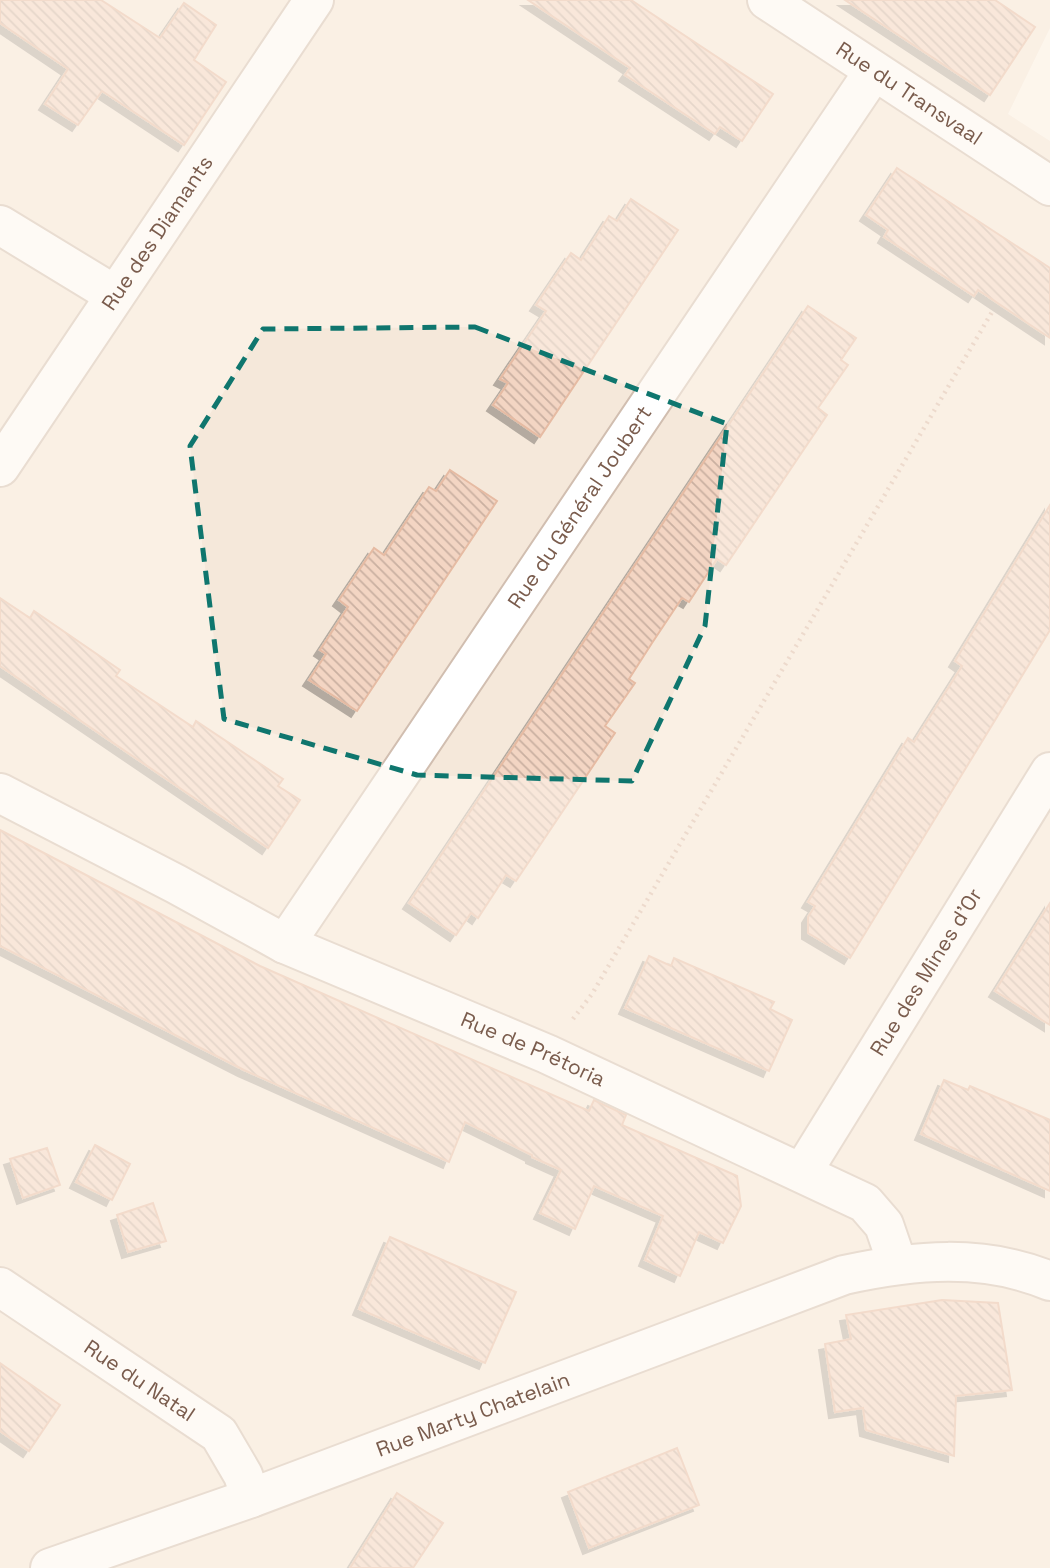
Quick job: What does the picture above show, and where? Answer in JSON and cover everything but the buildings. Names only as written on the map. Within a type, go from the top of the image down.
[{"type":"street","name":"Rue des Diamants","points":[[0,467],[314,0]]},
{"type":"street","name":"Rue du Transvaal","points":[[767,0],[1050,187]]},
{"type":"street","name":"Rue du Général Joubert","points":[[285,944],[874,71]]},
{"type":"street","points":[[0,225],[116,295]]},
{"type":"street","name":"Rue des Mines d'Or","points":[[803,1171],[1050,772]]},
{"type":"street","name":"Rue de Prétoria","points":[[0,793],[285,944],[547,1054],[803,1171],[865,1203],[884,1225],[897,1264]]},
{"type":"street","points":[[897,1264],[960,1261],[1020,1269],[1050,1282]]},
{"type":"street","name":"Rue Marty Chatelain","points":[[50,1568],[251,1499],[844,1275],[897,1264]]},
{"type":"street","name":"Rue du Natal","points":[[0,1287],[219,1434],[243,1475],[251,1499]]},
{"type":"path","points":[[547,1054],[592,994],[992,312]]},
{"type":"highlighted area","points":[[475,327],[727,424],[705,626],[632,781],[417,775],[224,719],[190,446],[263,329]]},
{"type":"shaded area","points":[[0,0],[1050,0],[1050,28],[1008,114],[1050,141],[1050,1568],[0,1568]]}]
